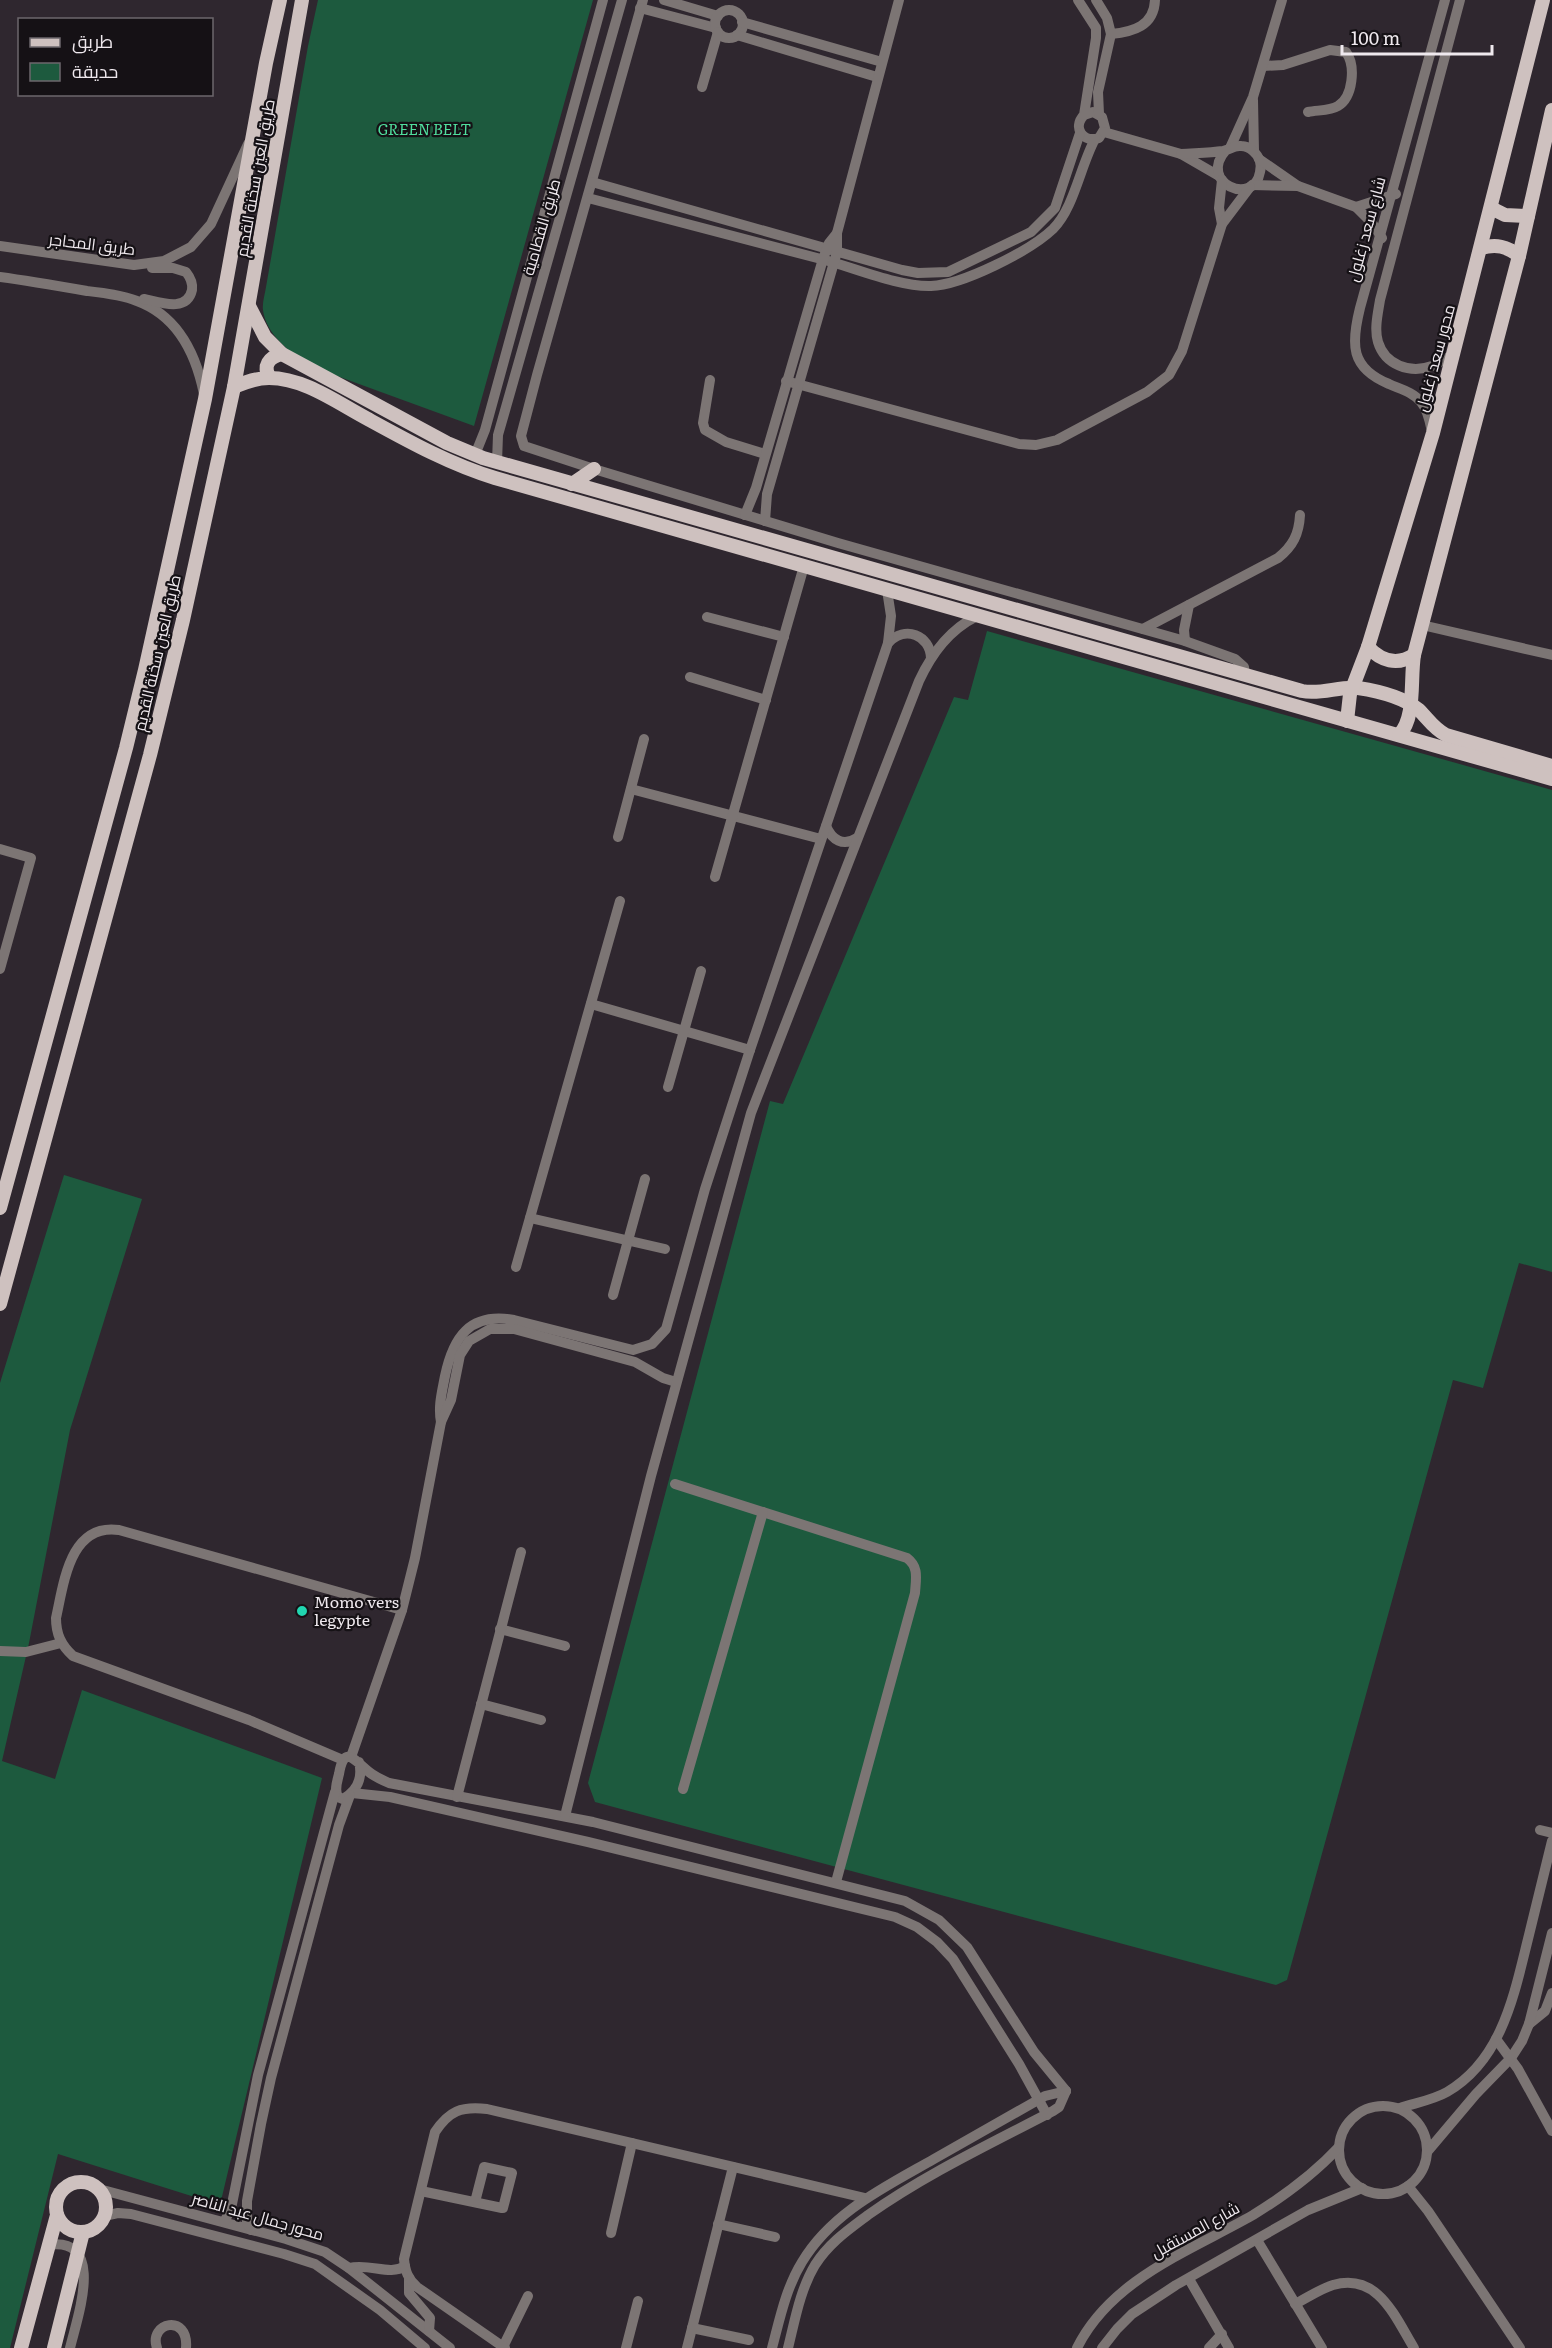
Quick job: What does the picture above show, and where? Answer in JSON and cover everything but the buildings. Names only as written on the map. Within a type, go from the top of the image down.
[{"type":"main road","name":"طريق العين سخنة القديم","points":[[0,1208],[126,748],[205,399],[253,133],[280,0]]},
{"type":"main road","name":"طريق العين سخنة القديم","points":[[0,1304],[150,755],[183,620],[234,387],[302,0]]},
{"type":"main road","name":"محور سعد زغلول","points":[[1347,721],[1347,707],[1368,647],[1433,433],[1543,0]]},
{"type":"main road","points":[[1399,735],[1410,718],[1414,655],[1519,256],[1552,110]]},
{"type":"main road","points":[[1491,208],[1505,215],[1528,216]]},
{"type":"main road","points":[[1481,248],[1497,245],[1506,247],[1519,256]]},
{"type":"main road","points":[[249,306],[265,337],[282,354],[447,443],[475,455],[1308,692],[1353,688],[1397,698],[1410,704],[1435,728],[1446,735],[1552,766]]},
{"type":"main road","points":[[270,378],[266,368],[267,363],[270,358],[282,354]]},
{"type":"main road","points":[[234,387],[245,382],[270,378],[295,383],[318,392],[439,457],[476,472],[1552,779]]},
{"type":"main road","points":[[572,484],[594,469]]},
{"type":"main road","points":[[1368,647],[1388,661],[1406,660],[1414,655]]},
{"type":"main road","points":[[21,2348],[57,2215],[57,2198],[68,2185],[84,2182],[99,2190],[105,2199],[104,2216],[94,2229],[83,2232],[67,2228],[57,2215]]},
{"type":"main road","points":[[54,2348],[83,2232]]},
{"type":"street","name":"طريق القطامية","points":[[475,455],[483,437],[603,0]]},
{"type":"street","name":"طريق القطامية","points":[[497,462],[498,435],[620,0]]},
{"type":"street","points":[[664,0],[718,16]]},
{"type":"street","points":[[745,515],[756,488],[786,381],[837,233],[899,0]]},
{"type":"street","points":[[1078,0],[1096,28],[1084,115]]},
{"type":"street","points":[[592,182],[830,256],[874,275],[927,286],[960,281],[1042,239],[1060,221],[1071,198],[1083,162],[1106,124],[1100,114],[1098,92],[1110,34],[1107,18],[1096,0]]},
{"type":"street","points":[[1110,34],[1126,32],[1146,24],[1152,16],[1155,0]]},
{"type":"street","points":[[1222,224],[1221,178],[1218,162],[1228,149],[1253,97],[1282,0]]},
{"type":"street","name":"شارع سعد زغلول","points":[[1433,433],[1427,413],[1420,401],[1409,392],[1376,378],[1360,363],[1353,344],[1356,324],[1390,196],[1445,0]]},
{"type":"street","name":"شارع سعد زغلول","points":[[1453,355],[1431,366],[1419,368],[1406,368],[1393,364],[1384,356],[1377,342],[1377,315],[1460,0]]},
{"type":"street","points":[[877,77],[738,35],[727,38],[717,30],[641,4],[537,375],[521,441],[528,448],[745,515],[1185,641],[1235,659],[1244,667],[1245,675]]},
{"type":"street","points":[[702,87],[717,30],[718,16],[735,6],[742,22],[742,29],[738,35]]},
{"type":"street","points":[[742,22],[882,62]]},
{"type":"street","points":[[1263,66],[1283,64],[1330,50],[1346,52],[1352,66],[1346,97],[1340,105],[1334,108],[1308,112]]},
{"type":"street","points":[[786,381],[1019,444],[1036,445],[1057,440],[1148,392],[1169,375],[1182,351],[1222,224],[1261,171],[1257,155],[1253,97]]},
{"type":"street","points":[[588,198],[830,256],[910,271],[934,274],[948,272],[1031,232],[1055,208],[1080,133],[1079,121],[1089,112],[1100,114]]},
{"type":"street","name":"طريق المحاجر","points":[[0,246],[134,266],[164,261],[191,247],[202,236],[214,217],[253,133]]},
{"type":"street","points":[[1080,133],[1084,138],[1099,136],[1181,154],[1240,146],[1257,155],[1298,186],[1356,207],[1380,235],[1392,254]]},
{"type":"street","points":[[1181,154],[1221,178],[1234,189],[1251,186],[1298,186]]},
{"type":"street","points":[[1356,207],[1410,189]]},
{"type":"street","points":[[991,252],[997,263]]},
{"type":"street","points":[[765,521],[767,494],[798,384],[830,256]]},
{"type":"street","points":[[0,277],[175,305],[186,300],[192,290],[190,277],[180,269],[134,266]]},
{"type":"street","points":[[126,297],[155,309],[179,330],[195,363],[205,399]]},
{"type":"street","points":[[516,369],[537,375]]},
{"type":"street","points":[[710,380],[703,423],[705,430],[726,442],[765,454]]},
{"type":"street","points":[[1143,630],[1289,550],[1299,528],[1300,515]]},
{"type":"street","points":[[715,877],[804,566]]},
{"type":"street","points":[[224,2222],[231,2209],[258,2075],[335,1792],[351,1760],[402,1610],[415,1558],[441,1422],[441,1398],[452,1348],[467,1329],[482,1321],[506,1318],[626,1349],[646,1347],[658,1340],[666,1329],[705,1189],[888,642],[891,616],[887,590]]},
{"type":"street","points":[[1185,641],[1184,630],[1189,605]]},
{"type":"street","points":[[706,616],[784,637]]},
{"type":"street","points":[[565,1816],[676,1382],[751,1113],[919,681],[931,658],[951,633],[977,616]]},
{"type":"street","points":[[1422,625],[1552,655]]},
{"type":"street","points":[[888,642],[902,633],[918,636],[929,647],[931,658]]},
{"type":"street","points":[[690,677],[766,700]]},
{"type":"street","points":[[618,837],[644,739]]},
{"type":"street","points":[[631,789],[822,839]]},
{"type":"street","points":[[826,826],[830,835],[838,841],[848,843],[857,838]]},
{"type":"street","points":[[0,849],[31,858],[0,969]]},
{"type":"street","points":[[516,1267],[620,901]]},
{"type":"street","points":[[668,1087],[701,971]]},
{"type":"street","points":[[591,1004],[750,1050]]},
{"type":"street","points":[[613,1295],[645,1179]]},
{"type":"street","points":[[530,1218],[665,1249]]},
{"type":"street","points":[[441,1422],[450,1400],[460,1355],[469,1341],[490,1329],[514,1329],[643,1365],[663,1378],[676,1382]]},
{"type":"street","points":[[643,1365],[646,1347]]},
{"type":"street","points":[[675,1484],[907,1558],[914,1563],[915,1593],[836,1882]]},
{"type":"street","points":[[682,1789],[763,1512]]},
{"type":"street","points":[[402,1610],[120,1530],[104,1529],[83,1539],[74,1552],[56,1618],[61,1643],[66,1650],[80,1660],[249,1720],[351,1760],[389,1783],[593,1822],[904,1901],[939,1920],[967,1947],[1034,2052],[1066,2091]]},
{"type":"street","points":[[457,1797],[522,1552]]},
{"type":"street","points":[[501,1629],[565,1646]]},
{"type":"street","points":[[0,1651],[26,1652],[61,1643]]},
{"type":"street","points":[[481,1704],[541,1720]]},
{"type":"street","points":[[251,2230],[247,2223],[247,2201],[271,2078],[339,1826],[361,1774],[351,1760]]},
{"type":"street","points":[[335,1792],[340,1799],[351,1794],[390,1797],[588,1842],[895,1917],[917,1928],[937,1942],[953,1959],[1019,2064],[1047,2115]]},
{"type":"street","points":[[549,1834],[544,1826],[550,1815]]},
{"type":"street","points":[[588,1842],[595,1830],[593,1822]]},
{"type":"street","points":[[1539,1830],[1552,1833]]},
{"type":"street","points":[[1400,2108],[1447,2092],[1467,2077],[1481,2062],[1496,2039],[1511,2007],[1552,1841]]},
{"type":"street","points":[[1427,2152],[1476,2094],[1511,2058],[1522,2041],[1529,2024],[1552,1933]]},
{"type":"street","points":[[1529,2024],[1545,2011],[1552,1992]]},
{"type":"street","points":[[1496,2039],[1511,2058],[1552,2132]]},
{"type":"street","points":[[772,2348],[785,2299],[801,2262],[824,2232],[866,2198],[1039,2099],[1052,2093],[1066,2091]]},
{"type":"street","points":[[788,2348],[801,2297],[810,2274],[823,2254],[840,2236],[893,2198],[937,2171],[1047,2115],[1059,2107],[1066,2091]]},
{"type":"street","points":[[1374,2106],[1400,2108],[1422,2128],[1427,2152],[1422,2172],[1408,2186],[1390,2193],[1371,2192],[1362,2188],[1344,2170],[1339,2147],[1344,2128],[1358,2114],[1374,2106]]},
{"type":"street","points":[[429,2331],[430,2318],[409,2293],[409,2278],[404,2259],[435,2132],[444,2119],[456,2110],[471,2107],[866,2198]]},
{"type":"street","points":[[611,2233],[632,2143]]},
{"type":"street","name":"شارع المستقبل","points":[[1077,2348],[1093,2321],[1120,2293],[1149,2273],[1287,2193],[1319,2168],[1339,2147]]},
{"type":"street","points":[[687,2348],[733,2167]]},
{"type":"street","points":[[1408,2186],[1428,2211],[1520,2348]]},
{"type":"street","points":[[1101,2348],[1132,2314],[1189,2279],[1308,2210],[1362,2188]]},
{"type":"street","name":"محور جمال عبد الناصر","points":[[99,2190],[224,2222],[324,2252],[349,2268],[450,2348]]},
{"type":"street","points":[[421,2191],[475,2202]]},
{"type":"street","name":"محور جمال عبد الناصر","points":[[104,2216],[118,2213],[131,2214],[315,2264],[380,2310],[425,2348]]},
{"type":"street","points":[[718,2224],[775,2237]]},
{"type":"street","points":[[1257,2240],[1322,2348]]},
{"type":"street","points":[[48,2245],[64,2245],[78,2253],[85,2274],[70,2348]]},
{"type":"street","points":[[349,2268],[367,2266],[392,2271],[405,2266]]},
{"type":"street","points":[[409,2278],[421,2290],[504,2348],[528,2296]]},
{"type":"street","points":[[1189,2279],[1230,2348]]},
{"type":"street","points":[[1295,2304],[1333,2285],[1364,2284],[1384,2298],[1414,2348]]},
{"type":"street","points":[[626,2348],[638,2301]]},
{"type":"street","points":[[157,2348],[155,2342],[159,2331],[163,2327],[174,2325],[183,2330],[186,2335],[186,2348]]},
{"type":"street","points":[[692,2328],[749,2340]]},
{"type":"street","points":[[1209,2348],[1222,2334]]},
{"type":"green space","name":"GREEN BELT","points":[[318,0],[593,0],[474,426],[307,365],[279,341],[265,319],[263,301]]},
{"type":"green space","points":[[987,631],[1552,790],[1552,1272],[1519,1263],[1483,1388],[1453,1380],[1287,1980],[1276,1985],[595,1802],[588,1783],[770,1101],[783,1104],[954,697],[968,700]]},
{"type":"green space","points":[[64,1175],[142,1199],[70,1430],[29,1643],[2,1761],[55,1779],[82,1690],[322,1778],[220,2205],[58,2154],[10,2348],[0,2348],[0,1383]]},
{"type":"place","name":"Momo vers legypte","points":[[302,1611]]}]
